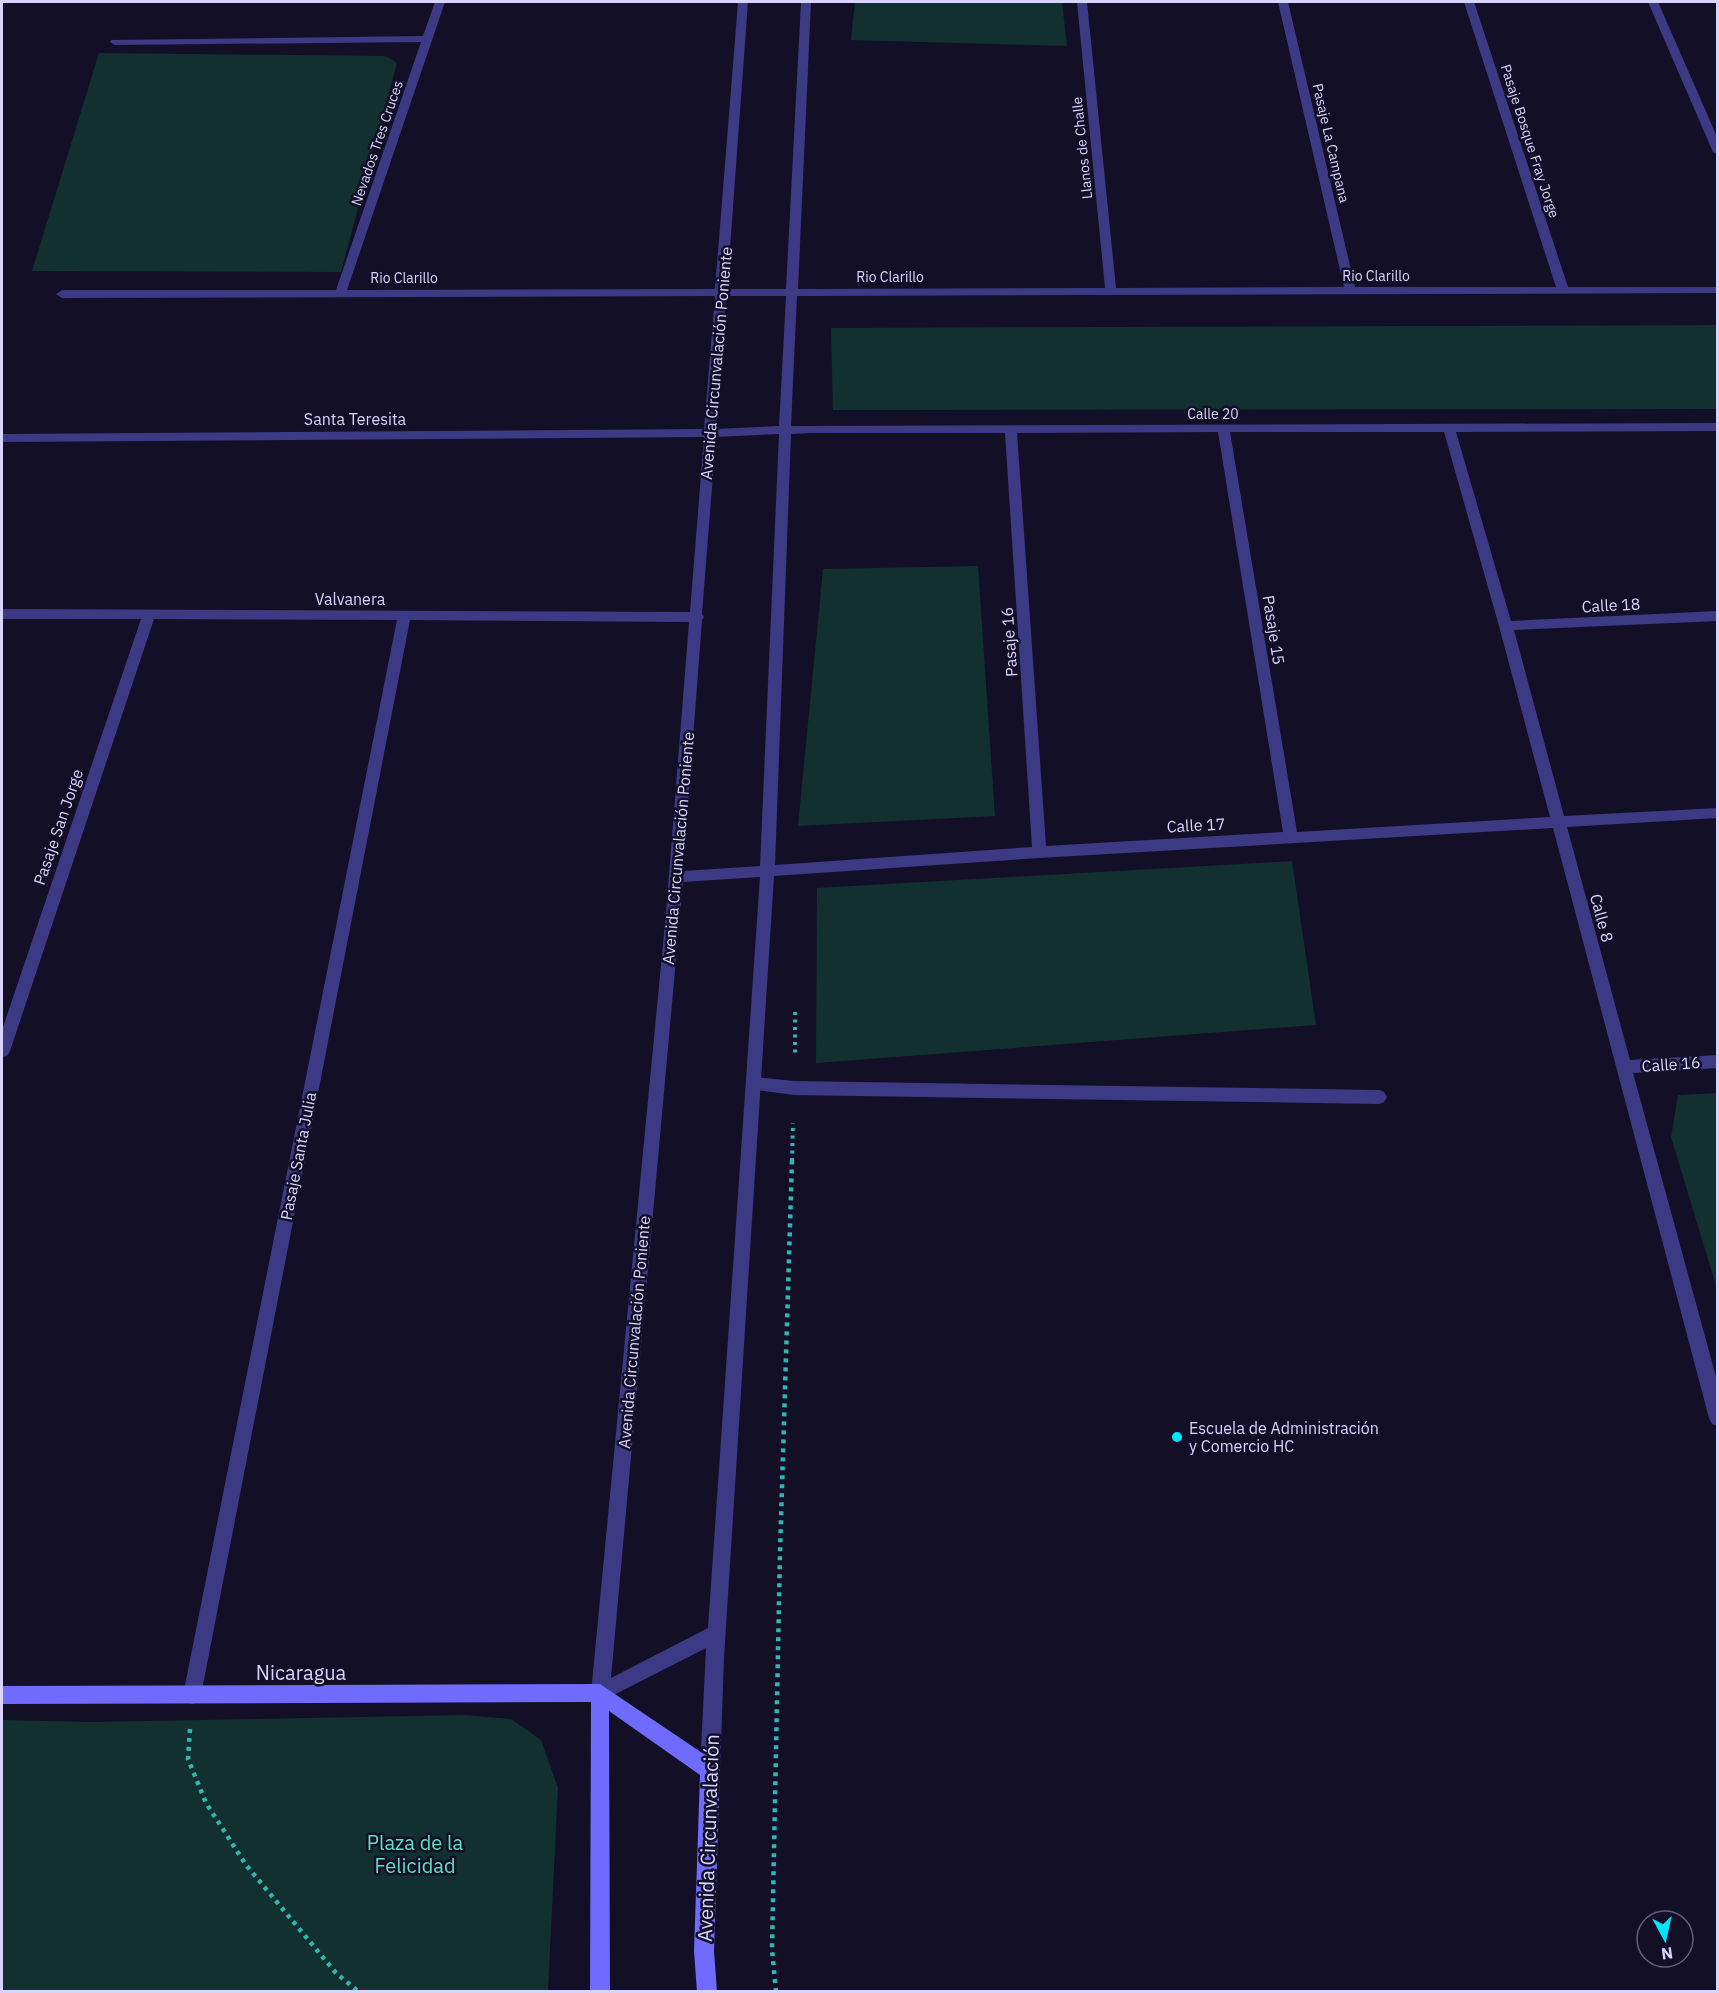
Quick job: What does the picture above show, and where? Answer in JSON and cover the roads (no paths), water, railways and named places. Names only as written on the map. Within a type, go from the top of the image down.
[{"type":"street","name":"Nevados Tres Cruces","points":[[340,294],[440,2]]},
{"type":"street","name":"Avenida Circunvalación Poniente","points":[[600,1693],[676,877],[744,2]]},
{"type":"street","points":[[717,1633],[768,870],[785,430],[806,2]]},
{"type":"street","name":"Llanos de Challe","points":[[1082,2],[1111,291]]},
{"type":"street","name":"Pasaje La Campana","points":[[1283,2],[1350,291]]},
{"type":"street","name":"Pasaje Bosque Fray Jorge","points":[[1469,2],[1563,290]]},
{"type":"street","points":[[1653,2],[1718,152]]},
{"type":"street","points":[[115,42],[429,39]]},
{"type":"street","name":"Rio Clarillo","points":[[62,294],[1718,290]]},
{"type":"street","name":"Calle 20","points":[[709,433],[785,430],[1718,427]]},
{"type":"street","name":"Calle 8","points":[[1449,428],[1506,626],[1718,1419]]},
{"type":"street","name":"Pasaje 16","points":[[1011,429],[1039,852]]},
{"type":"street","name":"Pasaje 15","points":[[1223,429],[1291,837]]},
{"type":"street","name":"Santa Teresita","points":[[2,438],[709,433]]},
{"type":"street","name":"Valvanera","points":[[2,614],[698,617]]},
{"type":"street","name":"Pasaje San Jorge","points":[[2,1051],[149,614]]},
{"type":"street","name":"Pasaje Santa Julia","points":[[192,1695],[404,616]]},
{"type":"street","name":"Calle 18","points":[[1506,626],[1718,616]]},
{"type":"street","name":"Calle 17","points":[[676,877],[1039,852],[1718,813]]},
{"type":"street","name":"Calle 16","points":[[1624,1067],[1718,1061]]},
{"type":"street","points":[[754,1084],[794,1088],[1379,1097]]},
{"type":"street","name":"Nicaragua","points":[[2,1695],[600,1693],[717,1633]]},
{"type":"street","name":"Avenida Circunvalación","points":[[707,1992],[704,1951],[713,1685],[717,1633]]},
{"type":"street","points":[[600,1693],[710,1770]]},
{"type":"street","points":[[600,1693],[600,1992]]},
{"type":"place","name":"Escuela de Administración y Comercio HC","points":[[1177,1437]]},
{"type":"park label","name":"Plaza de la Felicidad","points":[[415,1854]]}]
